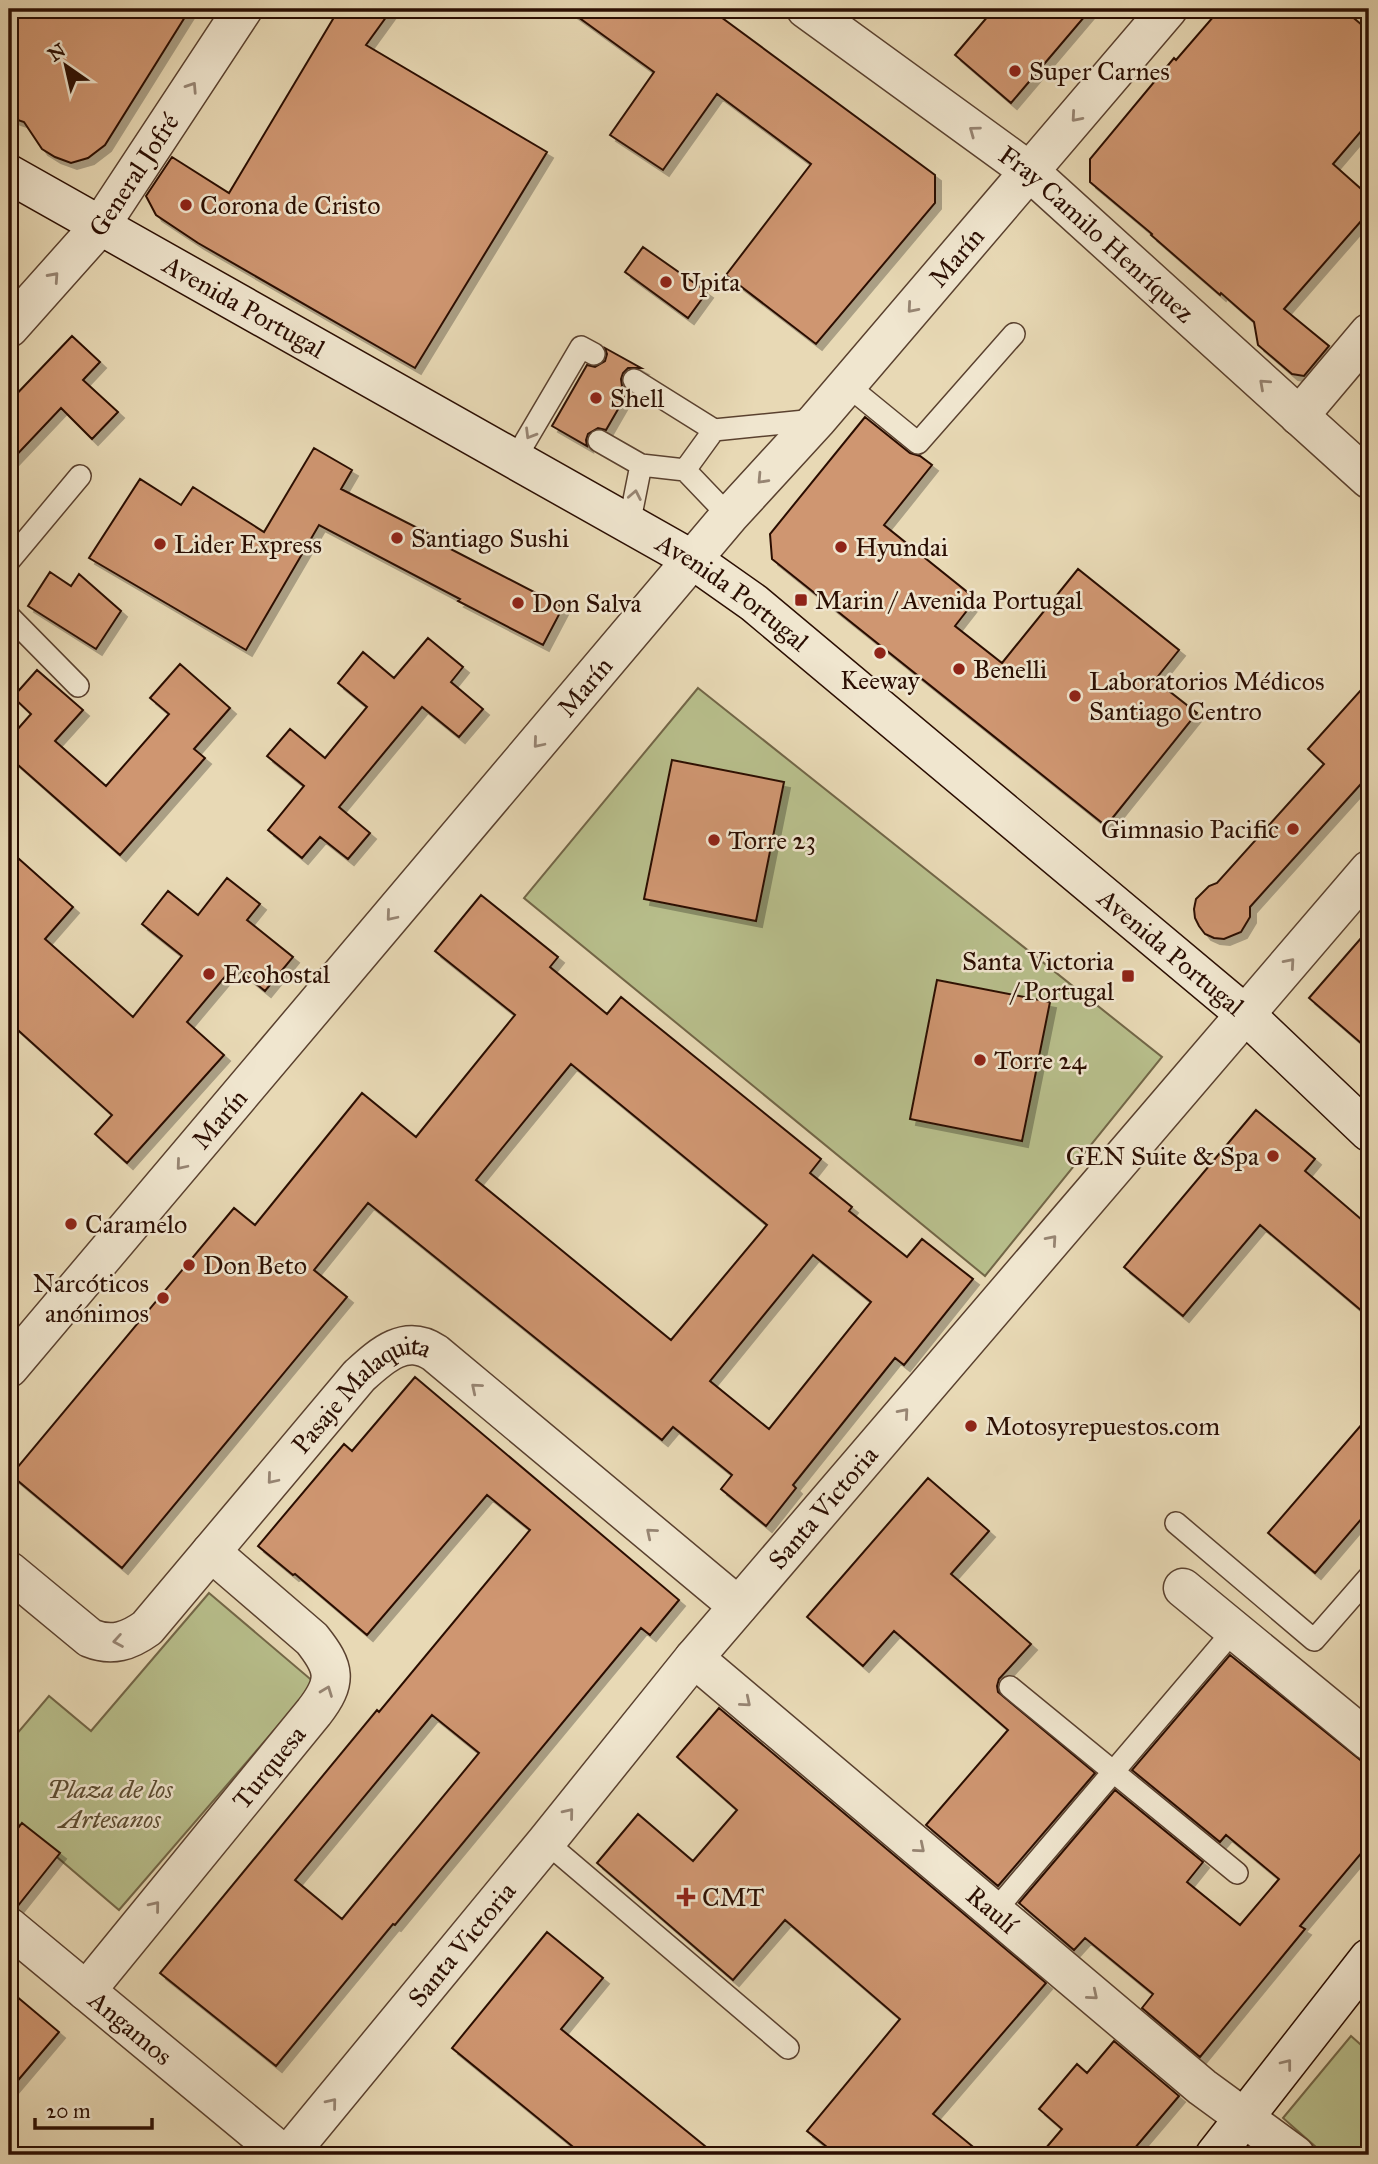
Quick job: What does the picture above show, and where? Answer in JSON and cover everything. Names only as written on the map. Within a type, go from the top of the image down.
[{"type":"street","name":"General Jofré","points":[[9,328],[100,226],[243,9]]},
{"type":"street","name":"Fray Camilo Henríquez","points":[[806,9],[1029,171],[1369,479]]},
{"type":"street","name":"Marín","points":[[9,1368],[729,516],[817,420],[1168,9]]},
{"type":"street","name":"Avenida Portugal","points":[[9,174],[693,560],[754,603],[1246,1015],[1369,1132]]},
{"type":"street","points":[[1299,416],[1369,333]]},
{"type":"street","name":"Santa Victoria","points":[[286,2155],[546,1842],[694,1658],[1369,870]]},
{"type":"street","name":"Pasaje Malaquita","points":[[9,1571],[90,1638],[116,1643],[137,1635],[147,1628],[359,1376],[386,1354],[417,1344],[435,1353],[738,1606]]},
{"type":"street","name":"Turquesa","points":[[86,1991],[324,1700],[331,1684],[331,1672],[324,1654],[312,1639],[211,1552]]},
{"type":"street","points":[[1183,1588],[1369,1741]]},
{"type":"street","name":"Raulí","points":[[694,1658],[1202,2087],[1295,2155]]},
{"type":"street","name":"Angamos","points":[[9,1927],[286,2155]]},
{"type":"street","points":[[1215,2155],[1369,1958]]},
{"type":"lane","points":[[847,385],[918,443],[1014,334]]},
{"type":"lane","points":[[515,459],[551,413],[581,347],[594,354]]},
{"type":"lane","points":[[635,380],[714,430],[817,420]]},
{"type":"lane","points":[[685,470],[714,430]]},
{"type":"lane","points":[[599,441],[641,465],[685,470],[729,516]]},
{"type":"lane","points":[[629,525],[641,465]]},
{"type":"lane","points":[[9,561],[80,476]]},
{"type":"lane","points":[[9,616],[78,686]]},
{"type":"lane","points":[[1176,1523],[1314,1640],[1369,1577]]},
{"type":"lane","points":[[995,1912],[1234,1630]]},
{"type":"lane","points":[[1010,1687],[1237,1873]]},
{"type":"lane","points":[[546,1842],[788,2049]]},
{"type":"green space","points":[[698,688],[1162,1057],[985,1276],[524,898]]},
{"type":"green space","name":"Plaza de los Artesanos","points":[[209,1593],[315,1683],[119,1910],[9,1816],[9,1743],[49,1696],[91,1731]]},
{"type":"green space","points":[[1351,2036],[1369,2052],[1369,2155],[1325,2155],[1283,2118]]},
{"type":"building","points":[[9,9],[190,9],[105,145],[88,158],[71,163],[42,149],[24,122],[9,117]]},
{"type":"building","points":[[339,9],[392,9],[366,45],[547,152],[415,368],[198,243],[156,215],[146,196],[172,157],[229,193]]},
{"type":"building","points":[[567,9],[710,9],[935,175],[935,203],[816,344],[726,275],[811,164],[717,94],[663,170],[610,135],[654,72]]},
{"type":"building","points":[[994,9],[1091,9],[1011,103],[955,55]]},
{"type":"building","points":[[1220,9],[1343,9],[1369,31],[1369,122],[1333,164],[1369,196],[1369,212],[1284,309],[1329,346],[1304,376],[1292,374],[1258,345],[1254,322],[1090,182],[1090,159],[1174,58],[1176,60]]},
{"type":"building","name":"Upita","points":[[643,247],[707,292],[688,318],[625,272]]},
{"type":"building","points":[[72,336],[100,362],[83,380],[118,412],[92,439],[61,408],[9,463],[9,402]]},
{"type":"building","name":"Shell","points":[[605,348],[641,368],[628,368],[623,373],[622,386],[628,392],[606,430],[598,428],[588,434],[587,446],[552,426],[587,365],[595,367],[605,361]]},
{"type":"building","points":[[865,417],[910,453],[920,456],[932,465],[884,525],[976,599],[955,626],[1002,663],[1078,569],[1179,650],[1155,680],[1197,713],[1106,826],[772,559],[770,534]]},
{"type":"building","points":[[314,448],[352,470],[341,489],[563,607],[543,645],[319,525],[246,650],[89,558],[140,479],[181,505],[193,487],[264,532]]},
{"type":"building","points":[[50,572],[71,586],[79,574],[121,611],[96,649],[28,606]]},
{"type":"building","points":[[428,638],[463,667],[451,682],[483,709],[459,737],[422,707],[339,807],[370,833],[348,859],[320,837],[302,858],[268,830],[304,786],[267,756],[290,729],[325,758],[367,707],[338,683],[363,652],[394,678]]},
{"type":"building","points":[[180,664],[230,708],[194,749],[205,758],[120,855],[9,757],[9,739],[31,714],[13,697],[37,670],[83,710],[55,741],[106,786],[169,714],[150,698]]},
{"type":"building","name":"Gimnasio Pacific","points":[[1369,681],[1369,775],[1250,907],[1250,917],[1241,932],[1224,939],[1205,934],[1195,918],[1196,899],[1209,886],[1217,883],[1324,764],[1308,749]]},
{"type":"building","name":"Torre 23","points":[[672,760],[784,782],[756,921],[644,899]]},
{"type":"building","points":[[9,850],[73,907],[45,939],[133,1017],[182,956],[142,924],[168,891],[198,915],[227,878],[260,904],[247,920],[293,957],[265,991],[234,966],[187,1022],[224,1055],[127,1163],[95,1134],[112,1115],[9,1022]]},
{"type":"building","points":[[481,895],[558,957],[550,967],[607,1014],[621,997],[821,1159],[810,1173],[852,1207],[849,1211],[907,1257],[922,1239],[973,1279],[904,1365],[895,1358],[793,1485],[796,1488],[766,1526],[721,1489],[732,1475],[673,1427],[662,1440],[368,1203],[314,1270],[347,1297],[122,1568],[11,1475],[234,1208],[255,1225],[362,1093],[416,1137],[515,1015],[435,951]],"holes":[[[571,1064],[767,1225],[671,1340],[476,1180]],[[813,1255],[871,1302],[769,1429],[710,1381]]]},
{"type":"building","points":[[1369,929],[1369,1050],[1309,998]]},
{"type":"building","name":"Torre 24","points":[[937,980],[1050,1002],[1022,1141],[910,1119]]},
{"type":"building","points":[[1256,1110],[1315,1159],[1305,1171],[1369,1226],[1369,1317],[1260,1225],[1183,1316],[1124,1267]]},
{"type":"building","points":[[415,1377],[679,1600],[650,1635],[641,1628],[276,2066],[160,1973],[530,1530],[487,1495],[367,1635],[258,1546],[344,1444],[352,1451]],"holes":[[[432,1715],[479,1753],[342,1919],[295,1880]]]},
{"type":"building","points":[[1369,1416],[1369,1510],[1315,1573],[1268,1533]]},
{"type":"building","points":[[928,1478],[989,1531],[951,1574],[1031,1644],[999,1679],[998,1692],[1095,1773],[998,1886],[926,1825],[1008,1730],[894,1631],[863,1666],[807,1617]]},
{"type":"building","points":[[1230,1655],[1369,1767],[1369,1844],[1300,1926],[1305,1929],[1200,2057],[1142,2008],[1153,1994],[1085,1938],[1074,1950],[1019,1903],[1115,1790],[1203,1862],[1187,1882],[1240,1925],[1279,1879],[1226,1835],[1220,1842],[1132,1770]]},
{"type":"building","points":[[719,1708],[1046,1983],[933,2114],[983,2155],[837,2155],[807,2131],[900,2019],[785,1920],[733,1980],[597,1863],[638,1814],[693,1861],[737,1810],[677,1757]]},
{"type":"building","points":[[22,1823],[60,1853],[17,1907],[9,1906],[9,1840]]},
{"type":"building","points":[[547,1932],[603,1978],[561,2029],[716,2155],[583,2155],[452,2048]]},
{"type":"building","points":[[9,1990],[59,2032],[9,2091]]},
{"type":"building","points":[[1114,2041],[1179,2096],[1129,2155],[1040,2155],[1062,2129],[1039,2109],[1077,2064],[1087,2073]]},
{"type":"place","name":"Super Carnes","points":[[1015,71]]},
{"type":"place","name":"Corona de Cristo","points":[[186,205]]},
{"type":"place","name":"Upita","points":[[666,282]]},
{"type":"place","name":"Shell","points":[[596,398]]},
{"type":"place","name":"Santiago Sushi","points":[[397,538]]},
{"type":"place","name":"Lider Express","points":[[160,544]]},
{"type":"place","name":"Hyundai","points":[[841,547]]},
{"type":"place","name":"Marin / Avenida Portugal","points":[[801,600]]},
{"type":"place","name":"Don Salva","points":[[518,603]]},
{"type":"place","name":"Keeway","points":[[880,653]]},
{"type":"place","name":"Benelli","points":[[959,669]]},
{"type":"place","name":"Laboratorios Médicos Santiago Centro","points":[[1075,696]]},
{"type":"place","name":"Gimnasio Pacific","points":[[1293,829]]},
{"type":"place","name":"Torre 23","points":[[714,840]]},
{"type":"place","name":"Ecohostal","points":[[209,974]]},
{"type":"place","name":"Santa Victoria / Portugal","points":[[1128,976]]},
{"type":"place","name":"Torre 24","points":[[980,1060]]},
{"type":"place","name":"GEN Suite & Spa","points":[[1273,1156]]},
{"type":"place","name":"Caramelo","points":[[71,1224]]},
{"type":"place","name":"Don Beto","points":[[189,1265]]},
{"type":"place","name":"Narcóticos anónimos","points":[[163,1298]]},
{"type":"place","name":"Motosyrepuestos.com","points":[[971,1426]]},
{"type":"place","name":"CMT","points":[[686,1897]]}]
